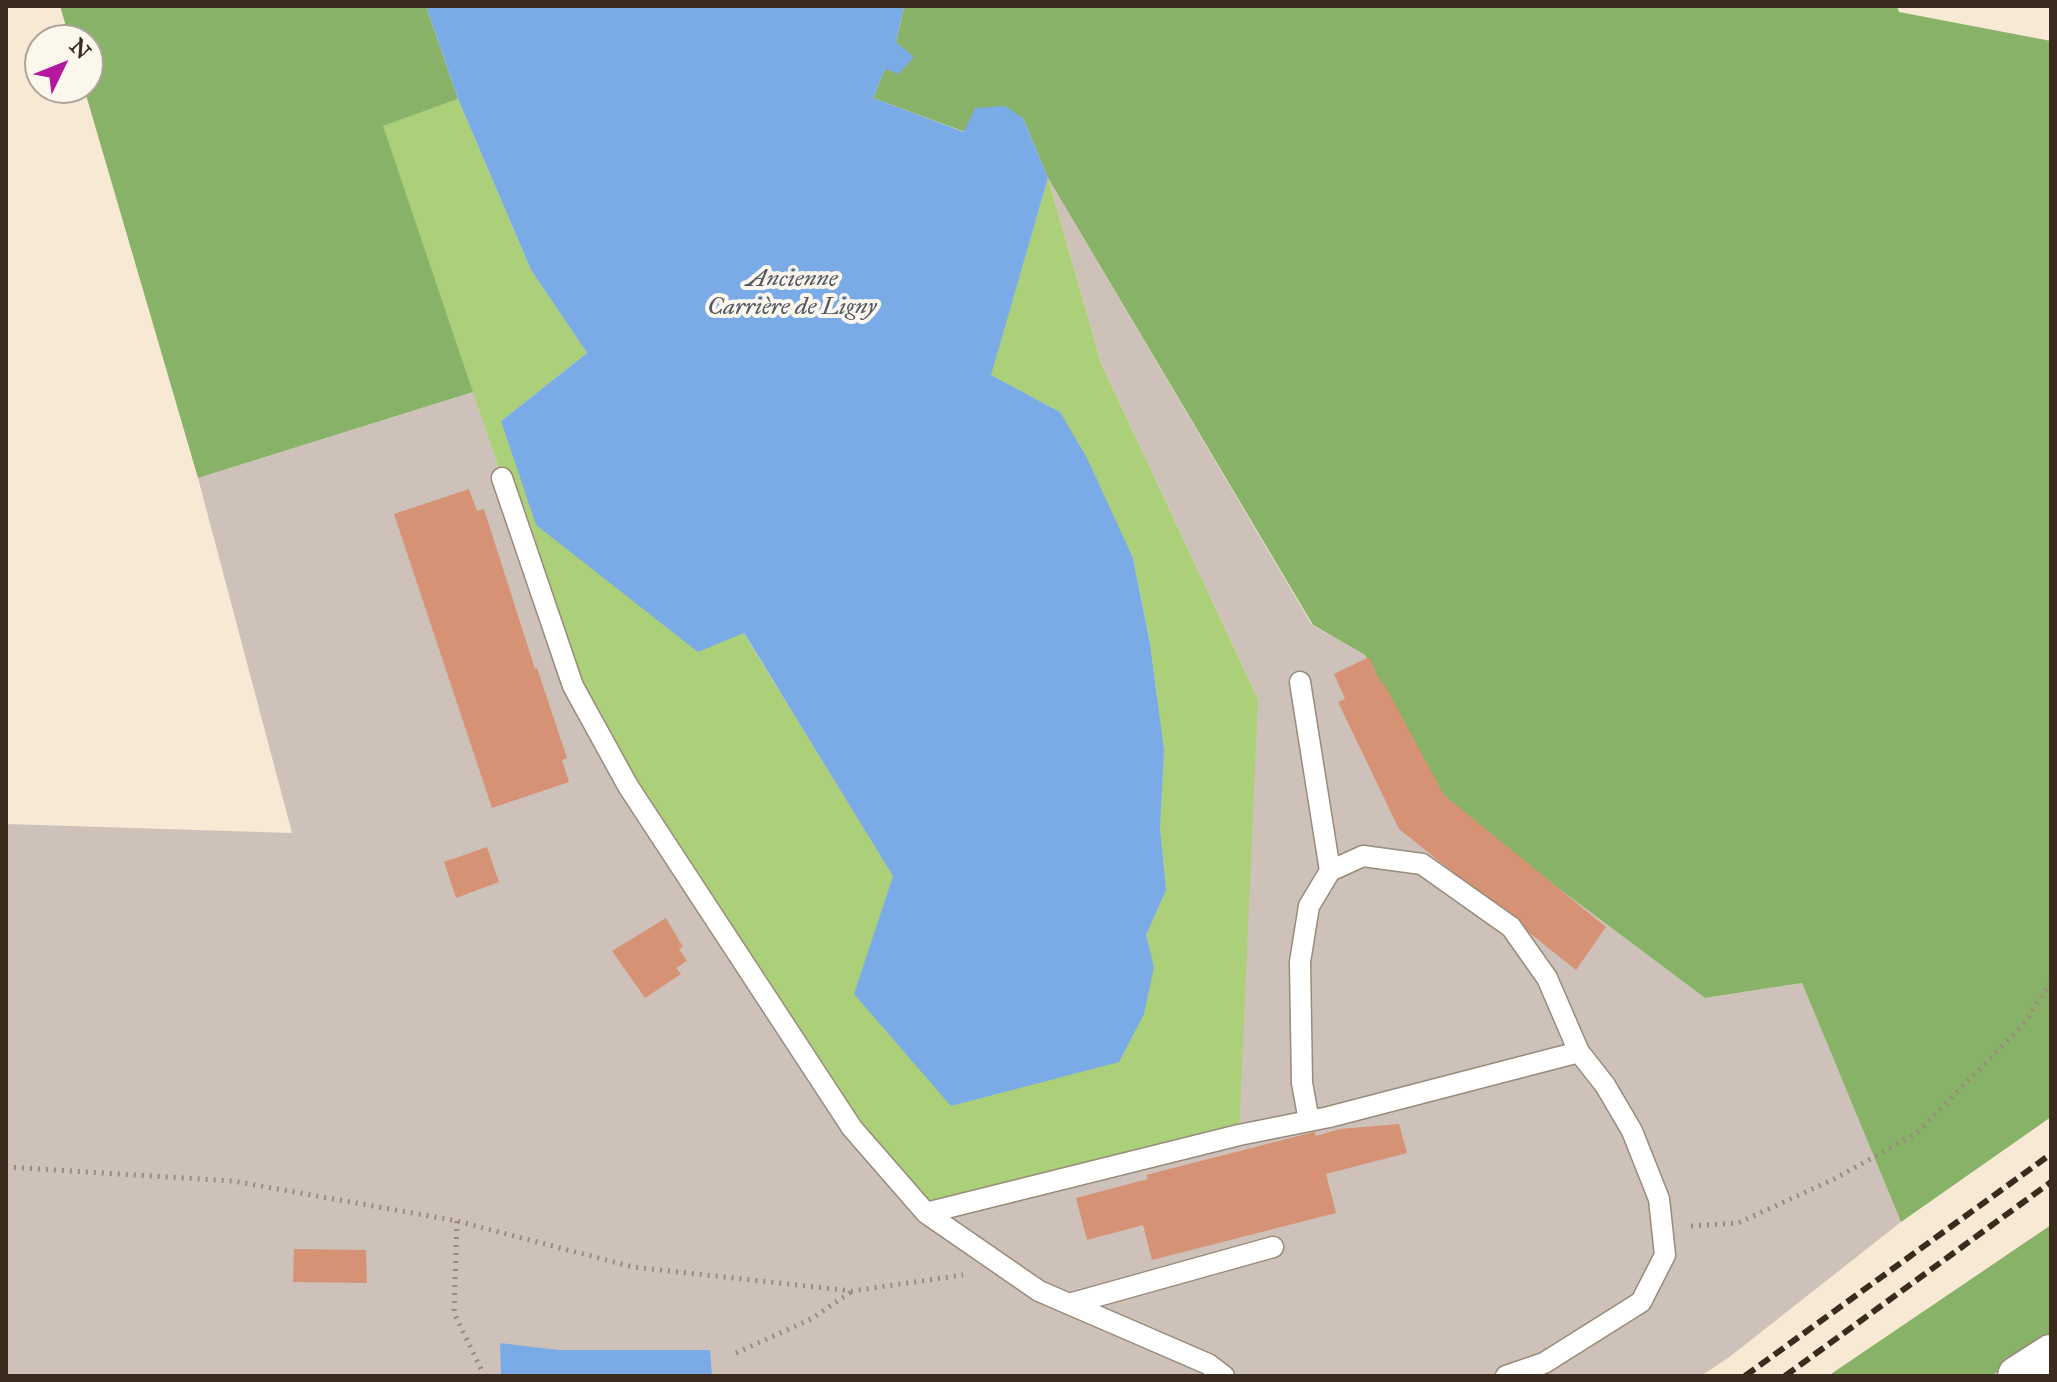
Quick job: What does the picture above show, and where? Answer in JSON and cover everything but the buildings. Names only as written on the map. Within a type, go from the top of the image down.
[{"type":"street","points":[[2018,1376],[2051,1355]]},
{"type":"lane","points":[[502,478],[573,686],[628,786],[852,1128],[926,1213],[1039,1291],[1208,1364],[1224,1376]]},
{"type":"lane","points":[[1300,682],[1330,871]]},
{"type":"lane","points":[[1309,1121],[1302,1083],[1300,962],[1309,906],[1330,871],[1363,856],[1422,864],[1511,927],[1547,978],[1579,1052],[1605,1085],[1632,1131],[1659,1199],[1665,1255],[1641,1302],[1544,1363],[1506,1376]]},
{"type":"lane","points":[[926,1213],[1579,1052]]},
{"type":"lane","points":[[1069,1304],[1273,1247]]},
{"type":"path","points":[[1662,1228],[1738,1223],[1834,1179],[1917,1133],[2022,1026],[2051,982]]},
{"type":"path","points":[[6,1167],[233,1181],[457,1221],[633,1267],[852,1291],[1007,1269]]},
{"type":"path","points":[[457,1221],[454,1313],[482,1371]]},
{"type":"path","points":[[736,1353],[811,1319],[852,1291]]},
{"type":"shaded area","points":[[1048,178],[1312,625],[1365,655],[1446,804],[1705,998],[1802,983],[1901,1222],[1701,1376],[6,1376],[6,824],[292,833],[198,478],[473,392],[573,686],[1258,699],[1101,363]]},
{"type":"green space","points":[[60,6],[426,6],[458,99],[383,126],[473,392],[198,478],[89,104],[104,104],[104,24],[65,24]]},
{"type":"green space","points":[[904,6],[1897,6],[1899,12],[2051,41],[2051,1117],[1901,1222],[1802,983],[1705,998],[1446,804],[1365,655],[1313,625],[1048,178],[1023,118],[965,132],[873,98],[896,42]]},
{"type":"green space","points":[[458,99],[531,270],[587,353],[501,421],[743,632],[893,876],[854,994],[1119,1062],[1129,1042],[1154,967],[1146,935],[1166,890],[1160,828],[1164,750],[1150,643],[1133,558],[1060,412],[990,375],[1048,178],[1101,363],[1258,699],[1239,1135],[926,1213],[852,1128],[573,686],[382,126]]},
{"type":"green space","points":[[2051,1225],[2051,1338],[1991,1376],[1828,1376]]},
{"type":"water","name":"Ancienne Carrière de Ligny","points":[[426,6],[904,6],[896,42],[914,57],[899,74],[885,69],[873,98],[964,132],[975,108],[1005,106],[1023,118],[1048,178],[991,375],[1060,412],[1087,458],[1133,558],[1150,643],[1164,750],[1160,828],[1166,890],[1146,935],[1154,967],[1144,1014],[1119,1062],[951,1106],[854,994],[893,876],[744,633],[698,652],[536,525],[501,421],[587,353],[531,270],[458,99]]},
{"type":"water","points":[[500,1343],[558,1350],[710,1350],[712,1376],[501,1376]]},
{"type":"railway","points":[[1745,1376],[2051,1154]]},
{"type":"railway","points":[[1785,1376],[2051,1182]]}]
